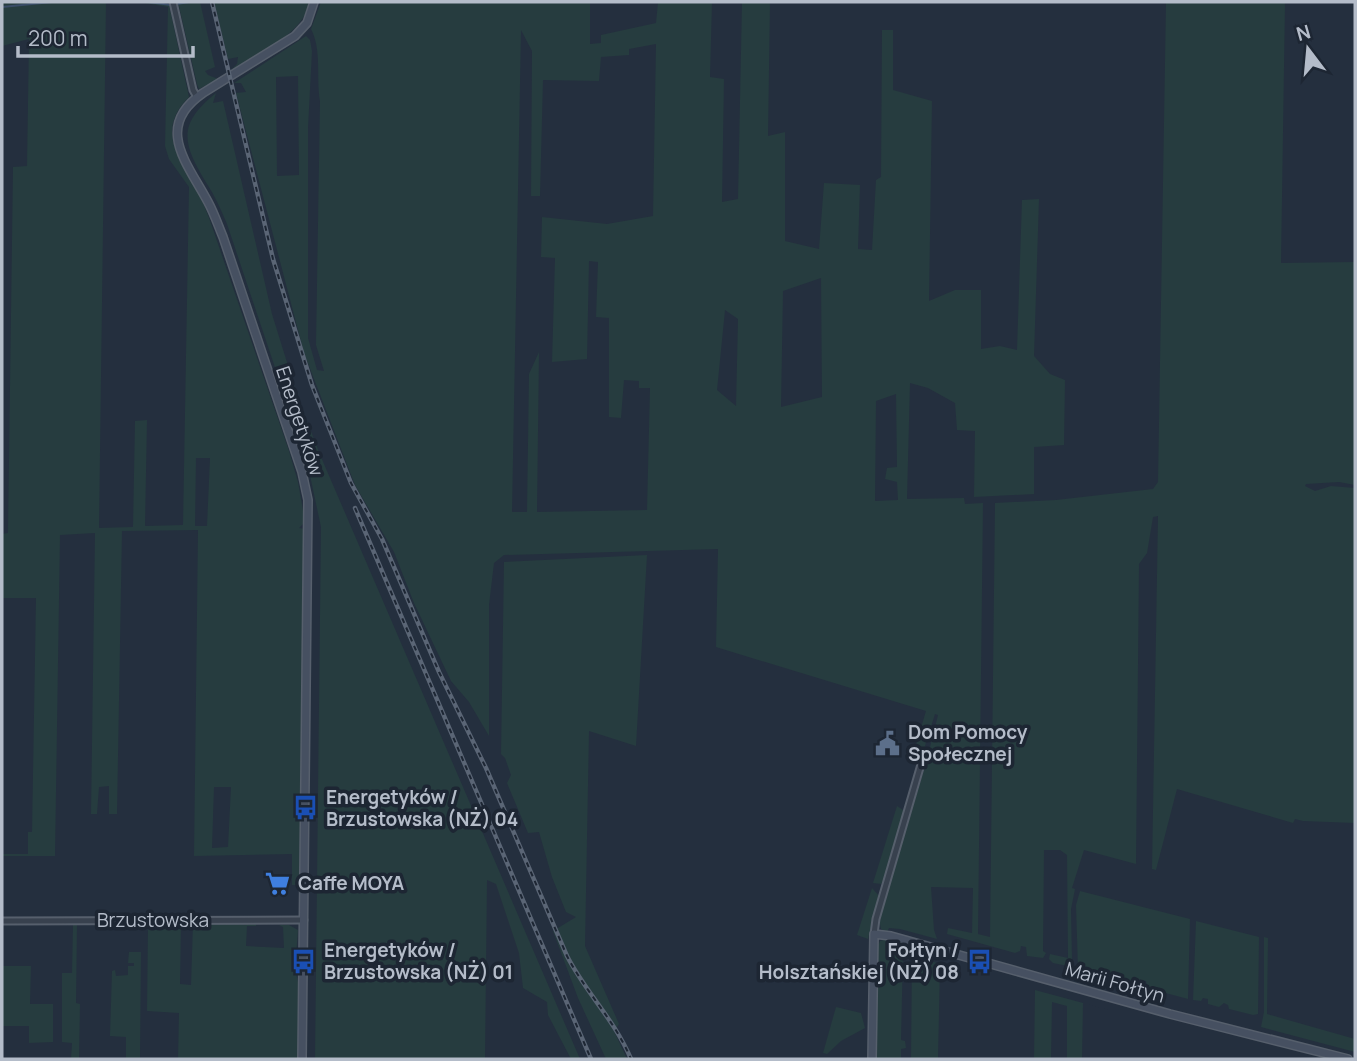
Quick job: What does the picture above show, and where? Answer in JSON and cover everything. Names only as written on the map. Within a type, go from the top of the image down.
[{"type":"main road","name":"Energetyków","points":[[302,1059],[307,500],[302,472],[219,227],[208,201],[185,163],[178,144],[178,124],[186,108],[197,97],[295,36],[307,23],[314,2]]},
{"type":"main road","points":[[872,1059],[874,934]]},
{"type":"main road","name":"Marii Fołtyn","points":[[874,934],[891,936],[1170,1014],[1348,1059]]},
{"type":"street","points":[[173,2],[193,90],[197,97]]},
{"type":"street","points":[[874,934],[924,754]]},
{"type":"street","name":"Brzustowska","points":[[2,921],[304,920]]},
{"type":"green space","points":[[2,2],[106,2],[99,528],[133,527],[135,421],[147,420],[145,526],[183,525],[189,187],[169,159],[165,146],[168,7],[139,2],[169,5],[189,97],[174,120],[173,142],[211,225],[289,451],[305,522],[299,528],[306,529],[301,880],[298,885],[292,885],[292,854],[194,856],[198,530],[122,531],[117,814],[109,814],[109,786],[99,787],[97,814],[91,814],[95,533],[60,535],[55,856],[2,858],[2,854],[28,854],[28,832],[32,832],[36,598],[2,598],[2,534],[8,533],[13,167],[27,166],[29,39],[2,46]],"holes":[[[196,458],[210,458],[207,526],[195,526]],[[214,787],[231,787],[228,847],[212,848]]]},
{"type":"green space","points":[[178,2],[200,2],[215,67],[205,71],[218,79],[199,89],[197,84]]},
{"type":"green space","points":[[214,2],[311,2],[298,25],[288,34],[231,70],[237,64],[238,57],[228,59]]},
{"type":"green space","points":[[321,2],[590,2],[590,44],[601,43],[601,35],[656,23],[658,2],[712,2],[710,77],[724,79],[722,202],[738,199],[742,2],[770,2],[768,136],[785,132],[785,241],[819,249],[824,183],[860,185],[858,249],[872,250],[876,180],[881,177],[882,30],[893,30],[893,90],[932,101],[929,301],[955,290],[981,290],[981,349],[1000,346],[1017,350],[1022,200],[1039,199],[1034,356],[1050,374],[1065,380],[1064,445],[1034,447],[1034,494],[974,497],[975,431],[957,430],[955,403],[928,388],[910,383],[907,499],[964,498],[965,504],[983,503],[978,934],[990,937],[995,503],[1056,500],[1153,489],[1158,482],[1166,2],[1285,2],[1281,263],[1354,262],[1355,172],[1355,485],[1339,482],[1305,486],[1315,491],[1331,486],[1355,488],[1355,823],[1295,819],[1293,823],[1177,789],[1156,870],[1152,869],[1158,516],[1153,517],[1147,553],[1139,564],[1136,864],[1084,850],[1072,888],[1075,889],[1071,909],[1072,960],[1068,966],[1053,963],[1049,959],[1050,954],[1068,958],[1067,855],[1060,850],[1044,850],[1043,951],[1046,953],[1043,958],[1027,956],[1026,947],[1021,946],[1020,951],[1015,953],[947,934],[948,928],[972,933],[973,888],[931,887],[937,939],[900,929],[889,928],[887,932],[881,929],[879,919],[938,715],[935,714],[924,749],[920,751],[915,748],[926,711],[716,647],[718,549],[504,555],[494,563],[489,605],[489,736],[469,702],[451,681],[414,603],[394,552],[355,485],[304,353],[236,93],[246,92],[241,83],[234,83],[306,36],[310,40],[308,338],[317,370],[324,371],[316,345],[320,101],[318,55],[311,29]],"holes":[[[521,30],[532,51],[531,196],[540,196],[543,80],[599,81],[601,57],[629,55],[629,49],[656,44],[653,216],[607,224],[542,217],[541,257],[555,258],[552,362],[587,359],[589,261],[598,262],[596,317],[609,318],[609,417],[621,418],[624,380],[639,381],[639,388],[650,388],[647,510],[537,512],[539,352],[529,374],[527,512],[512,512]],[[298,76],[299,175],[277,176],[276,77]],[[821,278],[822,397],[781,407],[783,291]],[[725,310],[738,319],[736,406],[717,390]],[[896,394],[897,467],[887,468],[885,479],[897,482],[898,500],[875,501],[876,401]]]},
{"type":"green space","points":[[216,93],[213,103],[223,101],[272,314],[299,401],[580,1059],[571,1059],[548,1015],[547,1002],[523,988],[519,953],[496,884],[487,880],[485,1059],[315,1059],[321,527],[308,466],[227,224],[189,146],[189,125],[194,115]]},
{"type":"green space","points":[[647,555],[636,746],[589,731],[585,946],[619,1024],[614,1031],[627,1059],[606,1059],[578,998],[553,931],[576,917],[566,912],[539,832],[528,833],[507,783],[511,775],[501,754],[504,562]]},
{"type":"green space","points":[[897,806],[903,810],[904,815],[886,877],[881,884],[873,883]]},
{"type":"green space","points":[[872,888],[879,896],[868,939],[857,935]]},
{"type":"green space","points":[[1080,891],[1190,919],[1188,999],[1147,988],[1146,981],[1140,980],[1136,985],[1078,970],[1076,905]]},
{"type":"green space","points":[[1196,921],[1259,937],[1258,1014],[1229,1009],[1224,1003],[1219,1007],[1208,1004],[1208,999],[1193,1000]]},
{"type":"green space","points":[[256,922],[256,926],[247,926],[246,946],[284,948],[283,927],[279,925],[289,925],[298,930],[295,969],[300,982],[298,1059],[178,1059],[179,1013],[147,1011],[148,926],[142,925],[143,923],[181,923],[180,984],[191,985],[193,923]]},
{"type":"green space","points":[[73,924],[77,924],[76,1003],[80,1004],[79,1059],[71,1059],[72,1043],[62,1042],[62,973],[72,973]]},
{"type":"green space","points":[[1264,937],[1268,938],[1267,1014],[1355,1039],[1355,1052],[1261,1027],[1264,1012]]},
{"type":"green space","points":[[888,939],[907,944],[915,956],[940,964],[938,1059],[911,1059],[912,955],[903,952],[901,1040],[905,1041],[906,1048],[901,1049],[901,1059],[876,1059],[877,948],[880,941]]},
{"type":"green space","points":[[129,952],[141,952],[140,1059],[126,1059],[126,1037],[110,1036],[112,971],[115,970],[116,976],[128,975],[128,966],[134,966],[134,963],[128,963]]},
{"type":"green space","points":[[2,966],[31,966],[30,1004],[53,1004],[53,1042],[29,1043],[29,1026],[2,1026]]},
{"type":"green space","points":[[1035,990],[1083,1003],[1082,1059],[1067,1059],[1067,1006],[1052,1002],[1051,1059],[1034,1059]]},
{"type":"green space","points":[[836,1007],[861,1013],[865,1028],[841,1041],[827,1054],[823,1053]]},
{"type":"waterway","points":[[2,7],[52,2]]},
{"type":"waterway","points":[[148,2],[171,5]]},
{"type":"waterway","points":[[177,4],[189,2]]},
{"type":"railway","points":[[212,2],[273,259],[312,385],[351,483],[382,539],[439,672],[486,768],[567,956],[631,1059]]},
{"type":"railway","points":[[355,508],[591,1059]]},
{"type":"place","name":"Dom Pomocy Społecznej","points":[[888,743]]},
{"type":"place","name":"Energetyków / Brzustowska (NŻ) 04","points":[[306,808]]},
{"type":"place","name":"Caffe MOYA","points":[[278,883]]},
{"type":"place","name":"Energetyków / Brzustowska (NŻ) 01","points":[[304,961]]},
{"type":"place","name":"Fołtyn / Holsztańskiej (NŻ) 08","points":[[979,961]]}]
